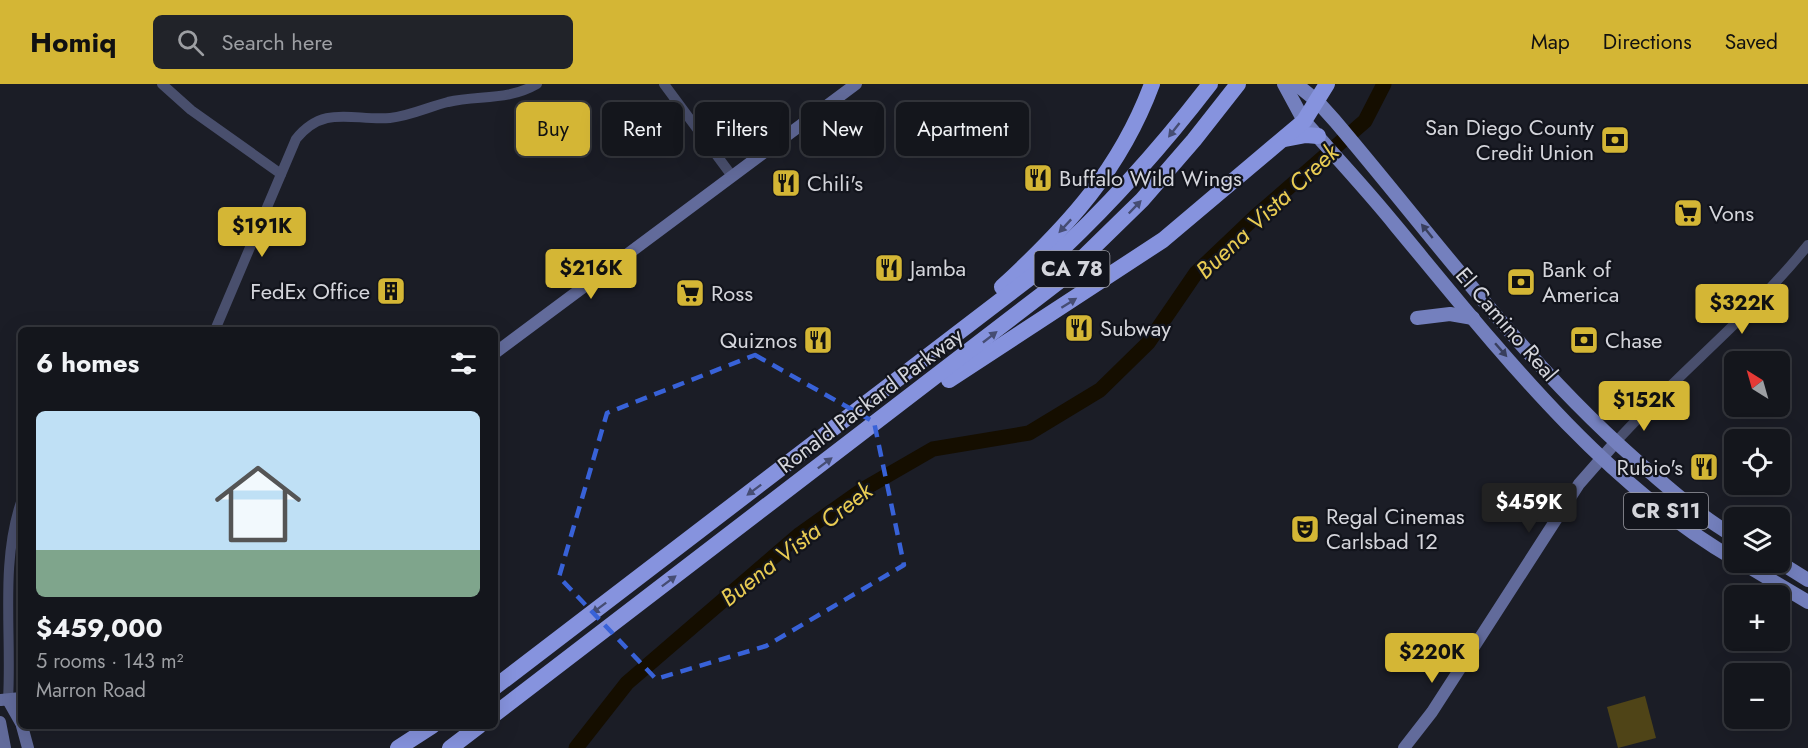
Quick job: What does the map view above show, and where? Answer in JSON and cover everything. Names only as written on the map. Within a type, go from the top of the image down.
[{"type":"highway","points":[[917,365],[1044,248],[1077,212],[1109,171],[1123,147],[1152,84]]},
{"type":"highway","name":"Ronald Packard Parkway","points":[[498,684],[1035,274],[1091,222],[1167,139],[1210,84]]},
{"type":"highway","name":"Ronald Packard Parkway","points":[[498,712],[1038,299],[1081,261],[1172,167],[1238,84]]},
{"type":"highway","points":[[877,423],[960,373],[1163,240],[1304,121],[1327,84]]},
{"type":"highway","points":[[1281,141],[1294,136],[1318,136]]},
{"type":"highway","points":[[498,719],[556,668]]},
{"type":"highway","points":[[398,748],[427,729]]},
{"type":"highway","points":[[415,748],[440,729]]},
{"type":"highway","points":[[450,748],[475,729]]},
{"type":"highway","points":[[466,748],[487,729]]},
{"type":"main road","points":[[498,350],[856,84]]},
{"type":"main road","name":"El Camino Real","points":[[1284,84],[1304,121],[1551,407],[1602,457],[1670,514],[1724,552]]},
{"type":"main road","name":"El Camino Real","points":[[1296,84],[1317,101],[1335,121],[1557,386],[1615,443],[1682,499],[1724,529]]},
{"type":"main road","points":[[1417,318],[1450,314],[1473,318]]},
{"type":"main road","points":[[1404,748],[1432,712],[1578,484],[1615,443]]},
{"type":"main road","points":[[1790,569],[1808,580]]},
{"type":"main road","points":[[1759,573],[1808,602]]},
{"type":"main road","points":[[4,700],[0,721],[5,748]]},
{"type":"main road","points":[[4,700],[18,719]]},
{"type":"main road","points":[[23,729],[28,748]]},
{"type":"street","points":[[162,84],[191,110],[281,174]]},
{"type":"street","points":[[216,327],[296,139],[306,127],[323,118],[389,118],[459,100],[512,96],[537,84]]},
{"type":"street","points":[[664,84],[732,176]]},
{"type":"street","points":[[1615,443],[1669,384],[1771,289],[1808,245]]},
{"type":"street","points":[[4,700],[7,540],[18,510]]},
{"type":"highlighted area","points":[[755,355],[874,422],[904,565],[766,646],[656,679],[559,577],[607,413]]},
{"type":"shaded area","points":[[1645,696],[1656,738],[1618,748],[1607,707]]},
{"type":"waterway","name":"Buena Vista Creek","points":[[576,748],[627,683],[800,534],[862,490],[933,449],[1029,433],[1100,390],[1148,343],[1196,273],[1255,217],[1365,121],[1384,84]]},
{"type":"place","name":"San Diego County Credit Union","points":[[1615,140]]},
{"type":"place","name":"Buffalo Wild Wings","points":[[1038,178]]},
{"type":"place","name":"Chili's","points":[[786,183]]},
{"type":"place","name":"Vons","points":[[1688,213]]},
{"type":"place","name":"Jamba","points":[[889,268]]},
{"type":"place","name":"Bank of America","points":[[1521,282]]},
{"type":"place","name":"FedEx Office","points":[[391,291]]},
{"type":"place","name":"Ross","points":[[690,293]]},
{"type":"place","name":"Subway","points":[[1079,328]]},
{"type":"place","name":"Quiznos","points":[[818,340]]},
{"type":"place","name":"Chase","points":[[1584,340]]},
{"type":"place","name":"Rubio's","points":[[1704,467]]},
{"type":"place","name":"Regal Cinemas Carlsbad 12","points":[[1305,529]]}]
